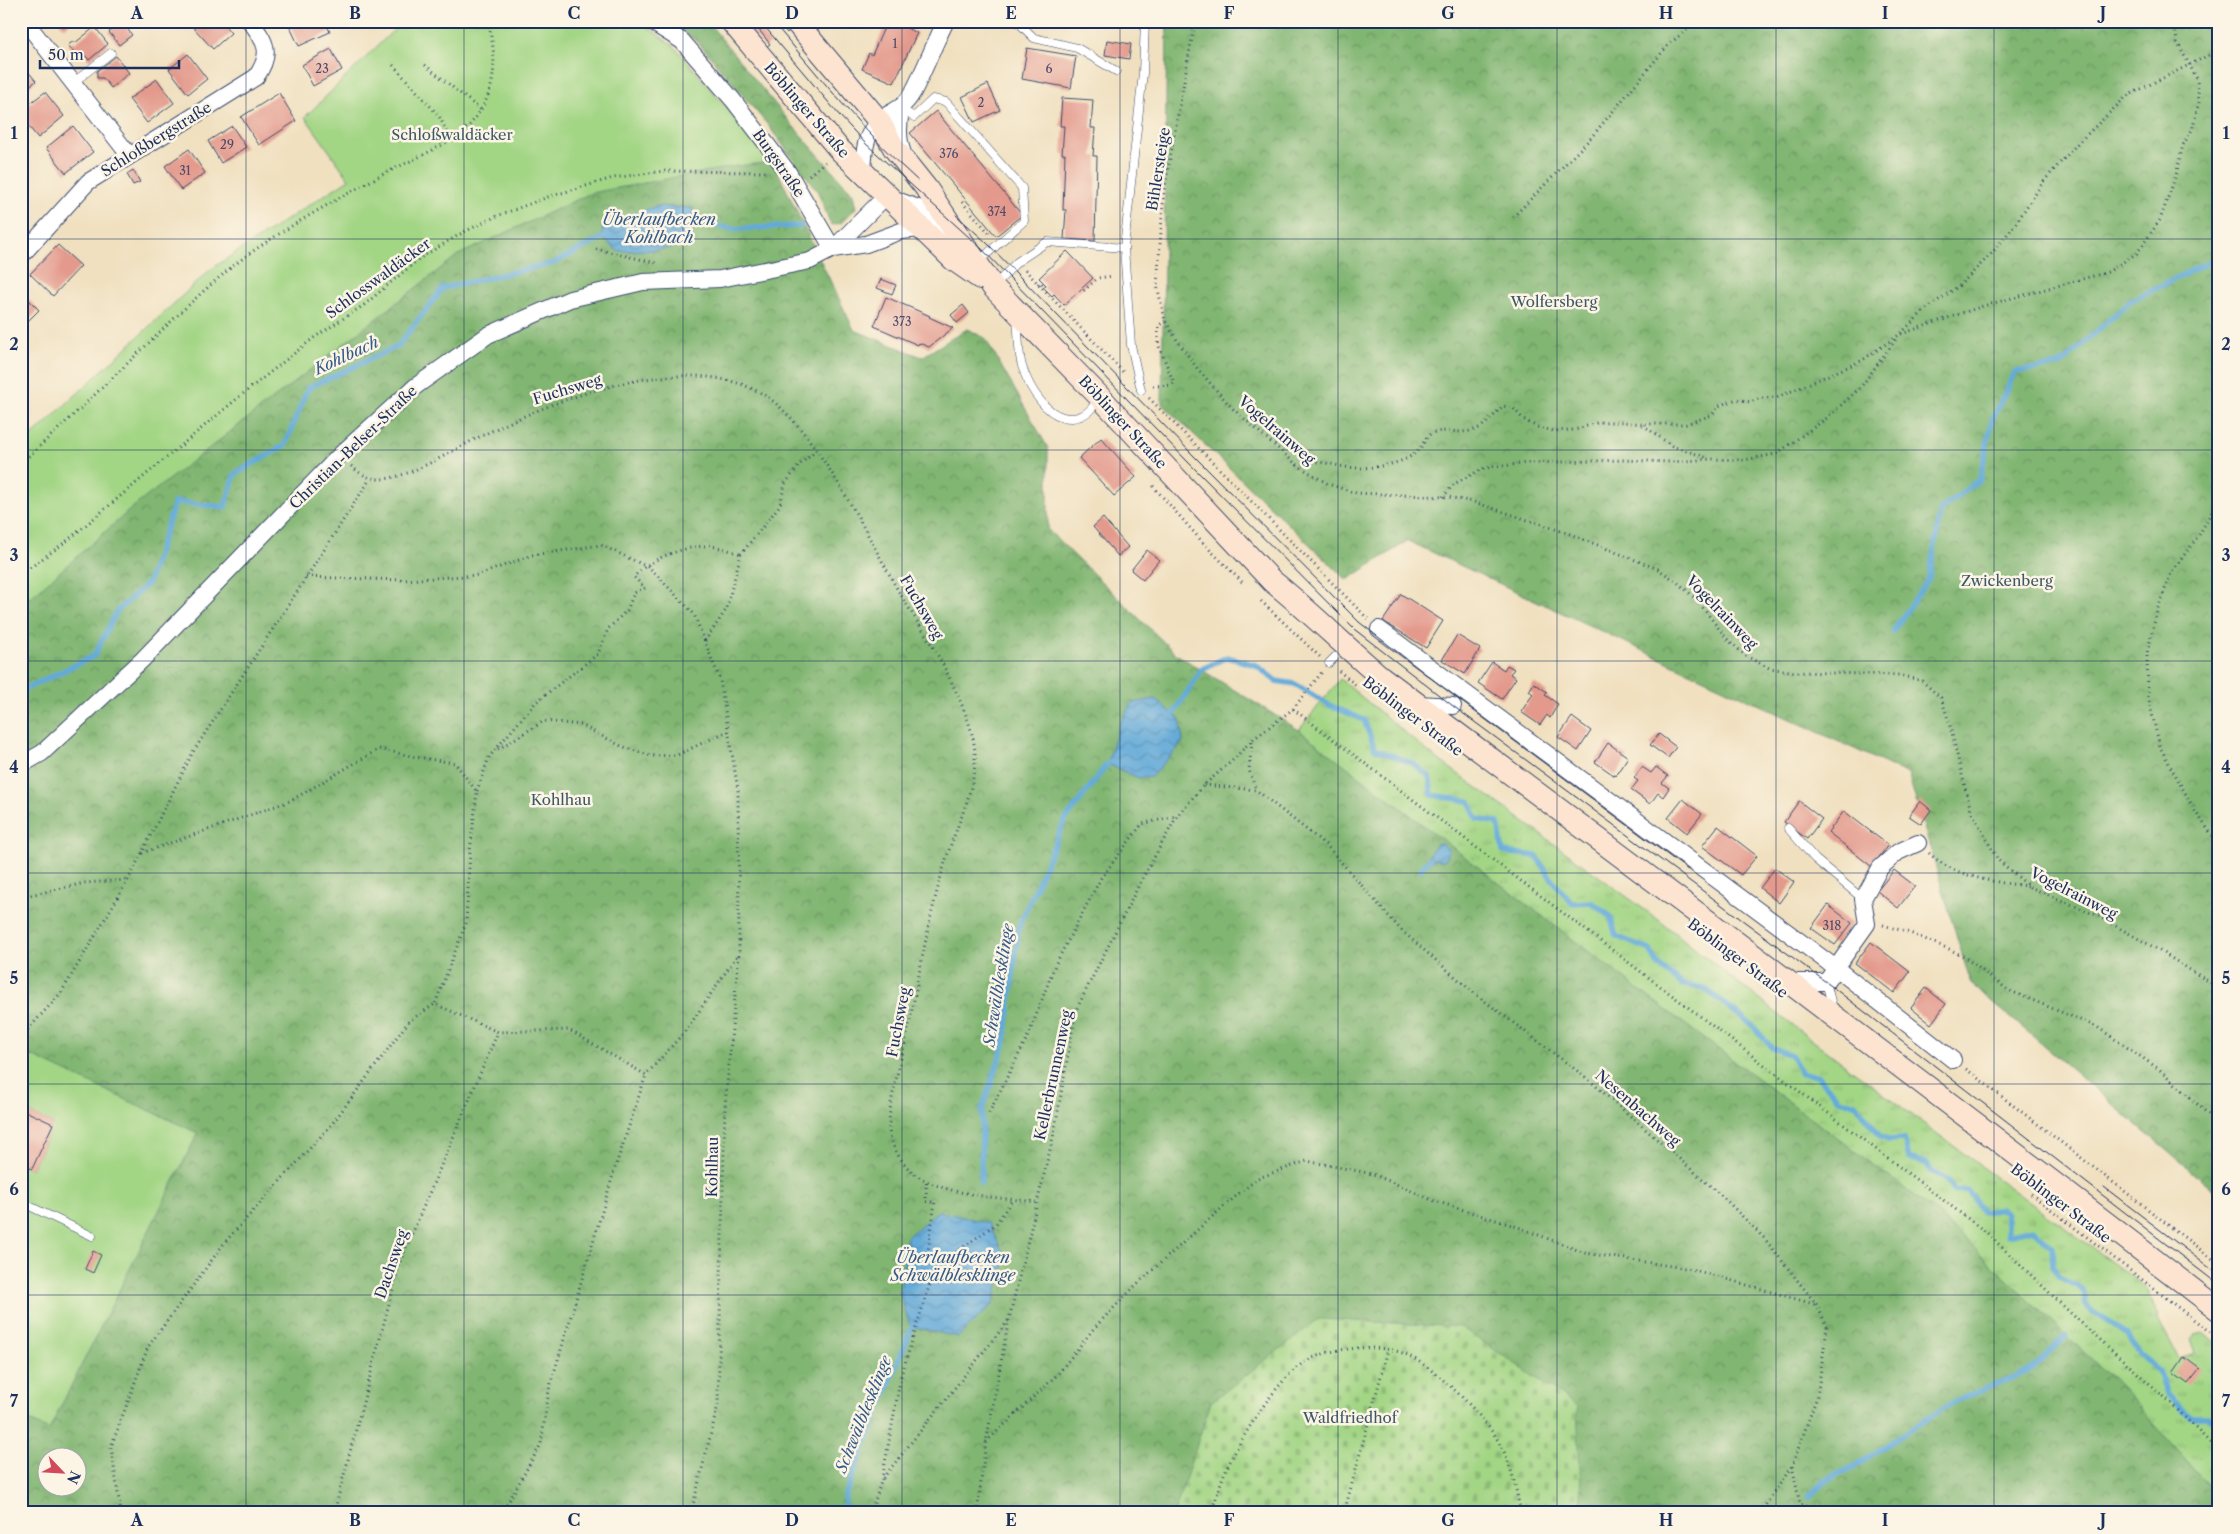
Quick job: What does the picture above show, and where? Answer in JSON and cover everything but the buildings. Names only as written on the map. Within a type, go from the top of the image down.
[{"type":"main road","name":"Böblinger Straße","points":[[731,21],[824,134],[954,260],[993,287]]},
{"type":"main road","name":"Böblinger Straße","points":[[794,21],[889,126],[894,148],[926,188],[993,287],[1099,396],[1272,581],[1294,598],[1345,647],[1418,704],[1834,1016],[2219,1310]]},
{"type":"main road","name":"Böblinger Straße","points":[[1272,581],[1285,606],[1332,660],[1373,688],[1761,975],[2219,1322]]},
{"type":"street","points":[[25,21],[129,155]]},
{"type":"street","name":"Schloßbergstraße","points":[[21,256],[88,182],[256,77],[264,66],[266,47],[265,40],[250,21]]},
{"type":"street","name":"Burgstraße","points":[[650,21],[682,41],[733,100],[793,179],[833,249]]},
{"type":"street","points":[[863,173],[865,143],[889,126],[913,92],[946,21]]},
{"type":"street","name":"Böblinger Straße","points":[[886,196],[918,208],[938,226],[961,241]]},
{"type":"street","name":"Christian-Belser-Straße","points":[[21,764],[42,753],[142,660],[340,455],[416,386],[488,335],[570,300],[643,282],[720,279],[810,261],[833,249],[886,196]]},
{"type":"street","points":[[833,249],[866,244],[908,229],[921,229]]},
{"type":"street","points":[[1379,629],[1837,969],[1953,1060]]},
{"type":"street","points":[[1453,706],[1464,692]]},
{"type":"street","points":[[1418,704],[1453,706]]},
{"type":"street","points":[[1453,706],[1464,738]]},
{"type":"street","points":[[1788,982],[1826,982],[1867,924],[1862,899],[1880,868],[1898,852],[1918,842]]},
{"type":"lane","points":[[1017,21],[1034,38],[1077,48],[1116,71]]},
{"type":"lane","points":[[1141,390],[1131,345],[1124,248],[1143,74],[1145,21]]},
{"type":"lane","points":[[74,82],[111,53]]},
{"type":"lane","points":[[901,109],[914,117],[933,99],[946,102],[1022,188],[1024,221],[976,263]]},
{"type":"lane","points":[[993,287],[1017,262],[1047,242],[1124,248]]},
{"type":"lane","points":[[1016,311],[1021,365],[1032,388],[1050,411],[1062,418],[1076,417],[1094,407],[1099,396]]},
{"type":"lane","points":[[1788,828],[1815,859],[1862,899]]},
{"type":"lane","points":[[1826,982],[1834,1016]]},
{"type":"lane","points":[[21,1202],[92,1236]]},
{"type":"path","points":[[21,463],[200,295],[246,256],[320,210],[451,139],[472,123],[481,111],[491,91],[494,76],[495,60],[488,21]]},
{"type":"path","name":"Bihlersteige","points":[[1165,321],[1157,285],[1163,208],[1195,21]]},
{"type":"path","points":[[1513,216],[1589,140],[1669,44],[1698,21]]},
{"type":"path","points":[[1442,497],[1454,484],[1484,468],[1528,463],[1624,460],[1671,462],[1711,459],[1744,460],[1776,454],[1827,418],[1860,388],[1899,335],[1982,306],[2108,272],[2137,253],[2160,220],[2176,175],[2183,145],[2192,130],[2200,102],[2197,79],[2177,42],[2174,21]]},
{"type":"path","points":[[1297,465],[1308,461],[1322,462],[1341,467],[1360,468],[1396,462],[1417,452],[1429,435],[1439,431],[1458,433],[1476,429],[1487,422],[1503,406],[1512,408],[1523,420],[1537,427],[1554,431],[1574,430],[1600,422],[1686,424],[1703,420],[1712,415],[1719,406],[1737,399],[1750,402],[1761,398],[1778,397],[1861,361],[1899,335],[1926,309],[1959,286],[1992,253],[2014,226],[2044,181],[2077,144],[2127,96],[2219,50]]},
{"type":"path","points":[[393,65],[439,116],[451,139]]},
{"type":"path","points":[[425,65],[481,111]]},
{"type":"path","points":[[793,179],[830,158]]},
{"type":"path","name":"Schlosswaldäcker","points":[[21,572],[68,540],[315,336],[364,306],[420,258],[462,233],[522,206],[613,178],[664,171],[793,179]]},
{"type":"path","points":[[960,200],[999,243]]},
{"type":"path","points":[[1017,262],[1141,390],[1379,629]]},
{"type":"path","points":[[1080,290],[1082,292],[1098,278],[1126,275]]},
{"type":"path","points":[[1038,284],[1040,282],[1044,286]]},
{"type":"path","points":[[1141,390],[1146,387],[1172,385],[1174,383],[1158,344],[1158,326],[1165,321]]},
{"type":"path","name":"Vogelrainweg","points":[[1165,321],[1197,368],[1226,400],[1297,465],[1328,484],[1356,494],[1442,497],[1474,502],[1505,510],[1636,559],[1658,569],[1676,581],[1696,599],[1727,639],[1746,656],[1769,668],[1796,672],[1900,675],[1922,681],[1941,698],[1949,722],[1971,811],[1998,860],[2030,886],[2096,915],[2155,948],[2219,988]]},
{"type":"path","name":"Fuchsweg","points":[[370,479],[394,478],[407,473],[514,419],[553,404],[628,383],[669,376],[697,375],[730,380],[764,394],[784,411],[816,450],[870,536],[898,589],[951,679],[970,727],[976,756],[973,777],[947,858],[924,944],[909,1028],[889,1118],[890,1134],[898,1155],[908,1168],[926,1182],[943,1188],[1036,1202]]},
{"type":"path","points":[[1643,424],[1672,446],[1711,459]]},
{"type":"path","points":[[704,641],[726,610],[741,554],[780,505],[785,484],[800,464],[816,450]]},
{"type":"path","points":[[21,1037],[61,992],[128,880],[194,752],[370,479],[362,475],[340,455]]},
{"type":"path","points":[[2219,499],[2199,535],[2171,573],[2157,611],[2147,653],[2148,697],[2160,747],[2195,811],[2219,845]]},
{"type":"path","name":"Kohlhau","points":[[306,577],[404,580],[479,576],[532,555],[601,545],[650,568],[694,614],[720,680],[738,790],[740,952],[725,1106],[718,1405],[691,1513]]},
{"type":"path","points":[[121,1513],[111,1447],[148,1347],[225,1242],[332,1124],[409,1021],[435,1004],[466,923],[470,852],[477,792],[489,757],[536,702],[598,654],[608,628],[627,610],[634,593],[645,588],[634,577],[646,566],[669,555],[705,546],[741,554]]},
{"type":"path","name":"Kellerbrunnenweg","points":[[977,1513],[986,1442],[1009,1319],[1054,1132],[1076,1010],[1141,881],[1177,816],[1204,785],[1232,761],[1252,740],[1293,709],[1317,679]]},
{"type":"path","points":[[1293,709],[1987,1233],[2078,1320],[2170,1402],[2219,1452]]},
{"type":"path","points":[[495,750],[544,721],[581,725],[621,746],[651,756],[677,755],[728,731]]},
{"type":"path","points":[[1204,785],[1256,790],[1249,770],[1252,740]]},
{"type":"path","points":[[142,853],[290,801],[379,749],[455,763],[477,792]]},
{"type":"path","name":"Nesenbachweg","points":[[1256,790],[1326,845],[1401,930],[1474,993],[1588,1079],[1723,1196],[1764,1238],[1818,1305],[1827,1327],[1817,1397],[1792,1466],[1760,1513]]},
{"type":"path","points":[[989,1113],[1030,1034],[1055,965],[1101,878],[1142,824],[1177,816]]},
{"type":"path","points":[[1918,842],[1934,858],[1953,869],[1990,882],[2030,886]]},
{"type":"path","points":[[21,896],[85,883],[128,880]]},
{"type":"path","points":[[1867,924],[1884,925],[1910,933],[1949,949],[1963,956],[2008,990],[2097,1027],[2158,1069],[2219,1124]]},
{"type":"path","points":[[502,1513],[542,1444],[549,1390],[615,1168],[646,1076],[687,1029],[740,952]]},
{"type":"path","points":[[435,1004],[498,1032],[569,1030],[646,1076]]},
{"type":"path","name":"Dachsweg","points":[[334,1513],[400,1262],[498,1032]]},
{"type":"path","points":[[1953,1060],[2219,1264]]},
{"type":"path","points":[[986,1442],[1057,1375],[1095,1327],[1137,1284],[1222,1207],[1258,1178],[1307,1161],[1373,1174],[1432,1200],[1518,1227],[1585,1252],[1692,1269],[1818,1305]]},
{"type":"path","points":[[926,1182],[926,1202],[935,1202],[928,1251]]},
{"type":"path","points":[[871,1513],[882,1479],[901,1376],[935,1267],[996,1224],[1013,1199]]},
{"type":"path","points":[[882,1479],[1009,1319]]},
{"type":"path","points":[[1211,1513],[1226,1470],[1259,1412],[1279,1386],[1302,1364],[1319,1355],[1342,1349],[1388,1350],[1405,1354],[1420,1363],[1481,1415],[1501,1445],[1515,1484],[1520,1513]]},
{"type":"path","points":[[1344,1513],[1388,1350]]},
{"type":"path","points":[[1792,1466],[1800,1504],[1826,1513]]},
{"type":"green space","name":"Schloßwaldäcker","points":[[403,21],[639,21],[674,46],[773,162],[736,166],[591,193],[458,255],[132,508],[30,598],[21,592],[21,446],[211,269],[349,179],[305,117]]},
{"type":"green space","points":[[665,21],[707,21],[793,126],[853,194],[856,208],[841,223],[831,225],[818,192],[767,124],[697,41]]},
{"type":"green space","points":[[1167,21],[2219,21],[2219,1194],[1971,984],[1908,774],[1408,541],[1347,580],[1162,404]]},
{"type":"green space","name":"Kohlhau","points":[[773,162],[854,330],[922,357],[967,329],[985,338],[1048,448],[1048,530],[1176,654],[1299,730],[1622,977],[1936,1212],[2123,1389],[2219,1497],[2219,1513],[1582,1513],[1576,1406],[1211,1402],[1174,1513],[21,1513],[21,1417],[49,1430],[198,1133],[21,1051],[21,592],[30,598],[132,508],[458,255],[591,193],[736,166]]},
{"type":"green space","points":[[1340,679],[1432,755],[1656,918],[1792,1025],[2147,1288],[2159,1321],[2179,1358],[2195,1353],[2190,1339],[2194,1334],[2203,1332],[2219,1344],[2219,1497],[2123,1389],[1936,1212],[1622,977],[1299,730]]},
{"type":"green space","points":[[21,1051],[198,1133],[49,1430],[21,1417],[21,1164],[32,1169],[53,1124],[21,1109]]},
{"type":"green space","name":"Waldfriedhof","points":[[1319,1319],[1461,1327],[1577,1406],[1582,1513],[1174,1513],[1211,1402]]},
{"type":"water","name":"Überlaufbecken Kohlbach","points":[[657,206],[693,208],[691,245],[655,250],[618,251],[602,238],[603,225]]},
{"type":"water","points":[[1155,699],[1180,719],[1183,742],[1151,777],[1139,778],[1107,764],[1120,723],[1132,703]]},
{"type":"water","points":[[1437,843],[1442,844],[1449,850],[1447,857],[1442,861],[1435,859],[1425,864],[1425,861]]},
{"type":"water","name":"Überlaufbecken Schwälblesklinge","points":[[938,1211],[988,1223],[1006,1258],[993,1304],[958,1337],[912,1327],[900,1293],[907,1237]]},
{"type":"waterway","name":"Kohlbach","points":[[712,225],[734,229],[801,226]]},
{"type":"waterway","name":"Kohlbach","points":[[21,691],[94,656],[117,611],[148,583],[175,502],[225,507],[235,474],[285,445],[308,388],[398,346],[443,288],[554,263],[608,236]]},
{"type":"waterway","points":[[1893,631],[1929,578],[1941,509],[1980,479],[1992,420],[2015,372],[2060,365],[2130,301],[2219,257]]},
{"type":"waterway","points":[[1170,716],[1174,713],[1202,669],[1227,657],[1256,665],[1276,681],[1295,684],[1329,705],[1364,720],[1375,749],[1412,763],[1429,776],[1432,795],[1469,801],[1477,819],[1498,823],[1503,852],[1536,856],[1553,881],[1572,903],[1591,902],[1610,916],[1616,936],[1650,950],[1658,965],[1683,985],[1704,988],[1753,1026],[1772,1048],[1791,1055],[1802,1074],[1817,1075],[1839,1100],[1856,1104],[1880,1136],[1888,1140],[1904,1139],[1909,1158],[1926,1163],[1932,1172],[1947,1180],[1955,1191],[1967,1190],[1983,1212],[2002,1209],[2007,1213],[2007,1235],[2033,1229],[2052,1247],[2053,1267],[2059,1277],[2078,1286],[2084,1292],[2086,1305],[2093,1312],[2128,1334],[2139,1355],[2159,1372],[2167,1394],[2190,1416],[2208,1416],[2219,1425]]},
{"type":"waterway","name":"Schwälblesklinge","points":[[981,1183],[982,1110],[1005,1042],[1019,926],[1064,822],[1107,764],[1113,760]]},
{"type":"waterway","points":[[1421,869],[1429,859]]},
{"type":"waterway","name":"Schwälblesklinge","points":[[844,1513],[845,1495],[912,1327]]},
{"type":"waterway","points":[[1809,1497],[1823,1482],[1853,1467],[1955,1401],[2031,1370],[2067,1335]]},
{"type":"tram line","points":[[760,21],[865,143],[981,248],[1188,462],[1354,629],[1453,706],[1826,982],[2219,1285]]},
{"type":"tram line","points":[[772,21],[878,143],[917,180]]},
{"type":"tram line","points":[[956,215],[987,243],[1359,622],[1458,699],[1688,870]]},
{"type":"tram line","points":[[2104,1187],[2219,1275]]},
{"type":"park label","name":"Wolfersberg","points":[[1554,301]]},
{"type":"park label","name":"Zwickenberg","points":[[2007,580]]}]
